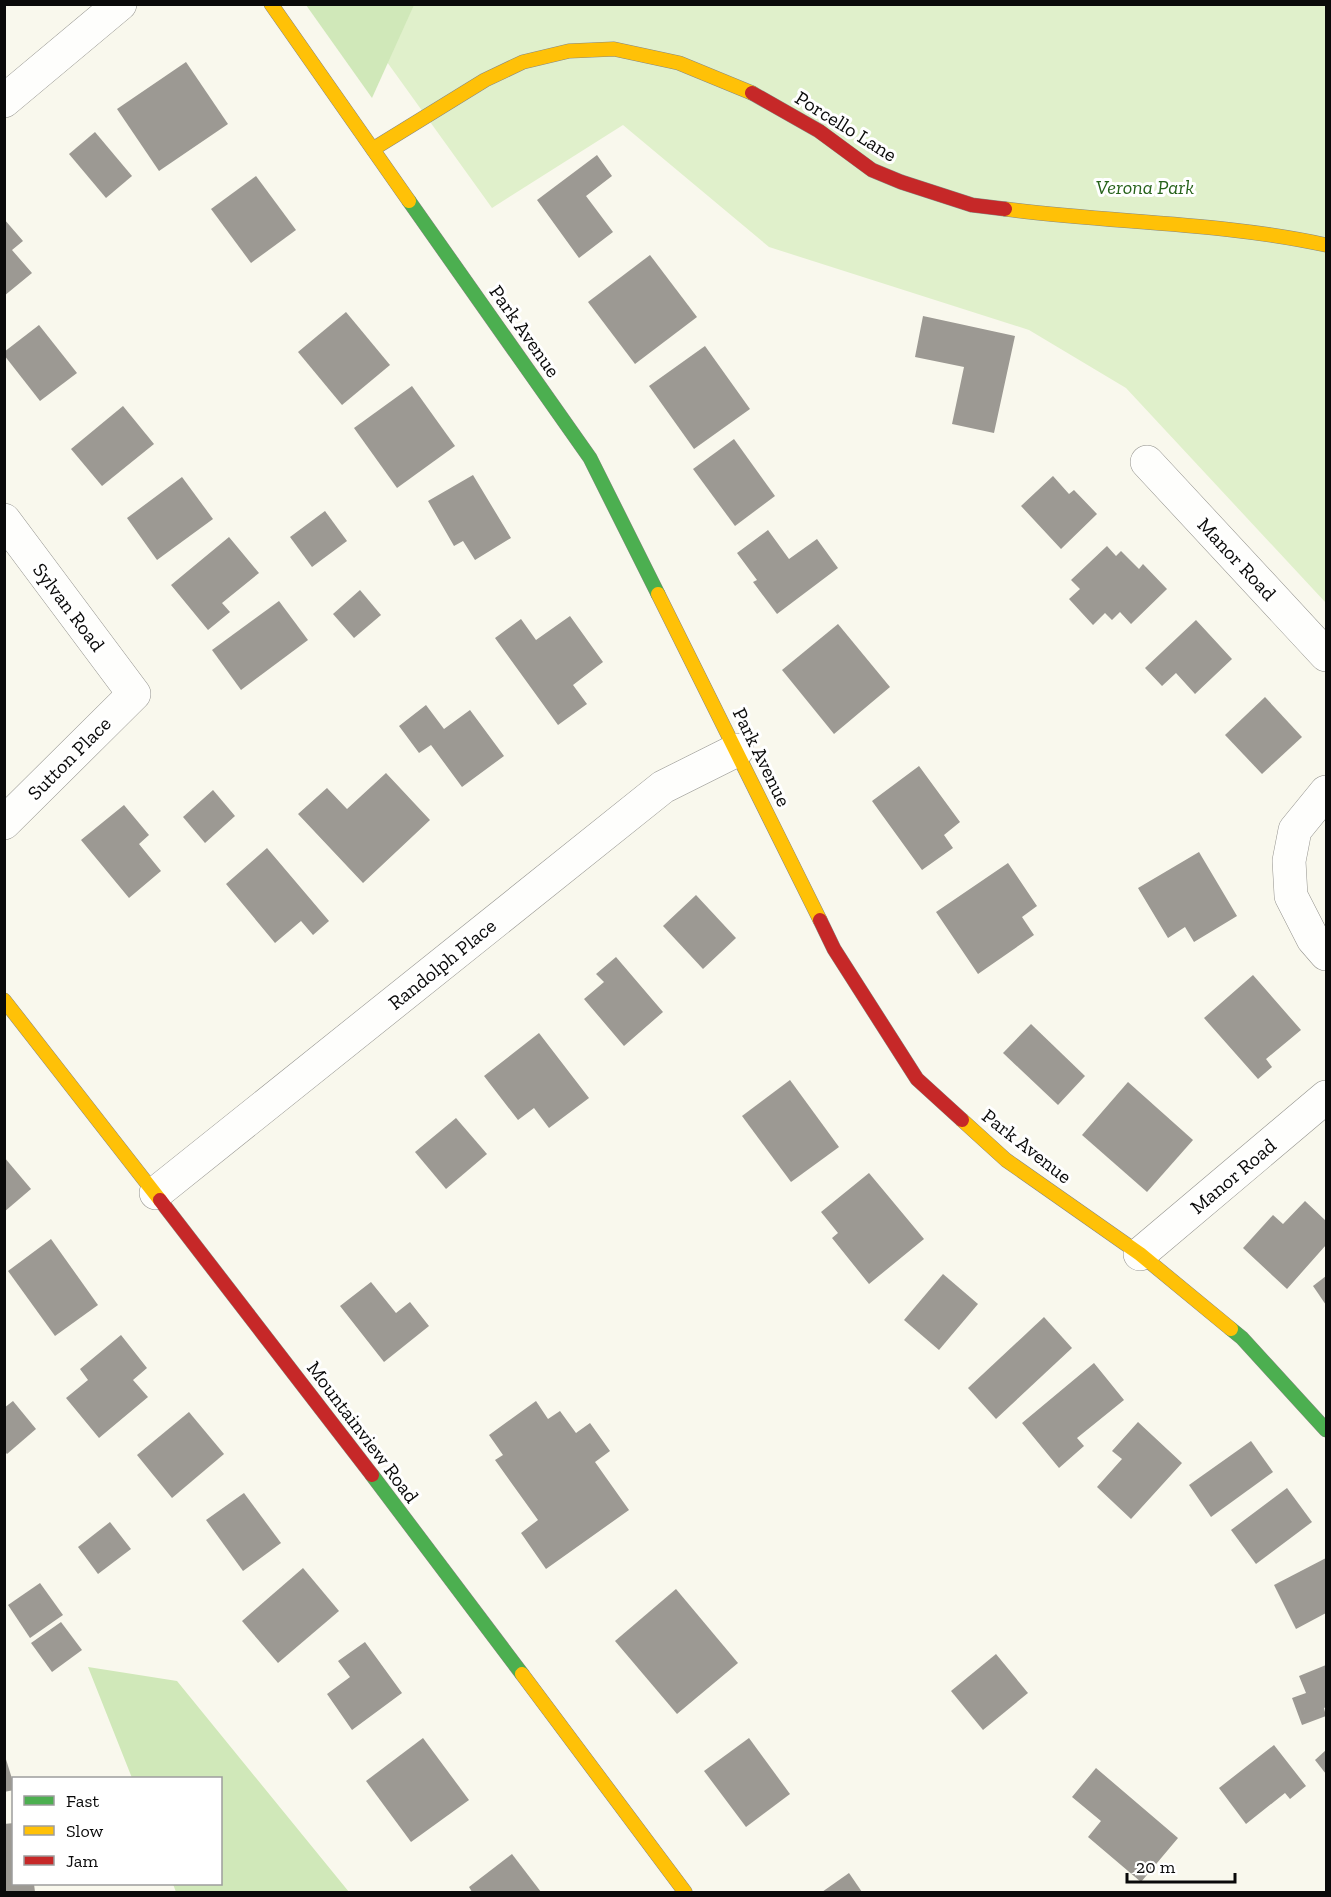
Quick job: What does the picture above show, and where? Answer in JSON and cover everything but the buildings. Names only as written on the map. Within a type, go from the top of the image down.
[{"type":"street","points":[[4,101],[120,4]]},
{"type":"street","name":"Park Avenue","points":[[271,4],[590,458],[737,750],[834,950],[917,1079],[1006,1160],[1140,1254],[1242,1338],[1326,1430]]},
{"type":"street","name":"Porcello Lane","points":[[374,149],[485,80],[523,62],[569,51],[614,50],[679,63],[744,88],[819,131],[872,170],[972,205],[1289,237],[1326,245]]},
{"type":"street","name":"Manor Road","points":[[1148,462],[1326,656]]},
{"type":"street","name":"Sylvan Road","points":[[4,520],[134,694]]},
{"type":"street","name":"Sutton Place","points":[[4,822],[134,694]]},
{"type":"street","name":"Randolph Place","points":[[156,1193],[663,787],[737,750]]},
{"type":"street","points":[[1326,792],[1295,830],[1289,861],[1291,896],[1313,939],[1326,954]]},
{"type":"street","name":"Mountainview Road","points":[[4,1000],[156,1193],[519,1669],[685,1893]]},
{"type":"street","name":"Manor Road","points":[[1140,1254],[1326,1097]]},
{"type":"green space","points":[[306,5],[414,5],[372,98]]},
{"type":"green space","name":"Verona Park","points":[[346,5],[1326,5],[1326,603],[1126,388],[1029,330],[769,247],[623,125],[492,208]]},
{"type":"green space","points":[[88,1667],[177,1681],[349,1892],[176,1892],[173,1885],[222,1885],[222,1777],[132,1777]]},
{"type":"traffic: fast","points":[[409,201],[590,458],[658,594]]},
{"type":"traffic: fast","points":[[1231,1329],[1242,1338],[1326,1430]]},
{"type":"traffic: fast","points":[[372,1475],[522,1674]]},
{"type":"traffic: slow","points":[[271,4],[409,201]]},
{"type":"traffic: slow","points":[[373,149],[485,80],[523,62],[569,51],[614,49],[679,63],[752,93]]},
{"type":"traffic: slow","points":[[1005,209],[1207,227],[1286,237],[1326,245]]},
{"type":"traffic: slow","points":[[658,594],[820,920]]},
{"type":"traffic: slow","points":[[4,1000],[160,1200]]},
{"type":"traffic: slow","points":[[962,1120],[1006,1160],[1140,1254],[1231,1329]]},
{"type":"traffic: slow","points":[[522,1674],[685,1892]]},
{"type":"traffic: jam","points":[[752,93],[819,131],[872,170],[972,205],[1005,209]]},
{"type":"traffic: jam","points":[[820,920],[834,949],[917,1079],[962,1120]]},
{"type":"traffic: jam","points":[[160,1200],[372,1475]]}]
